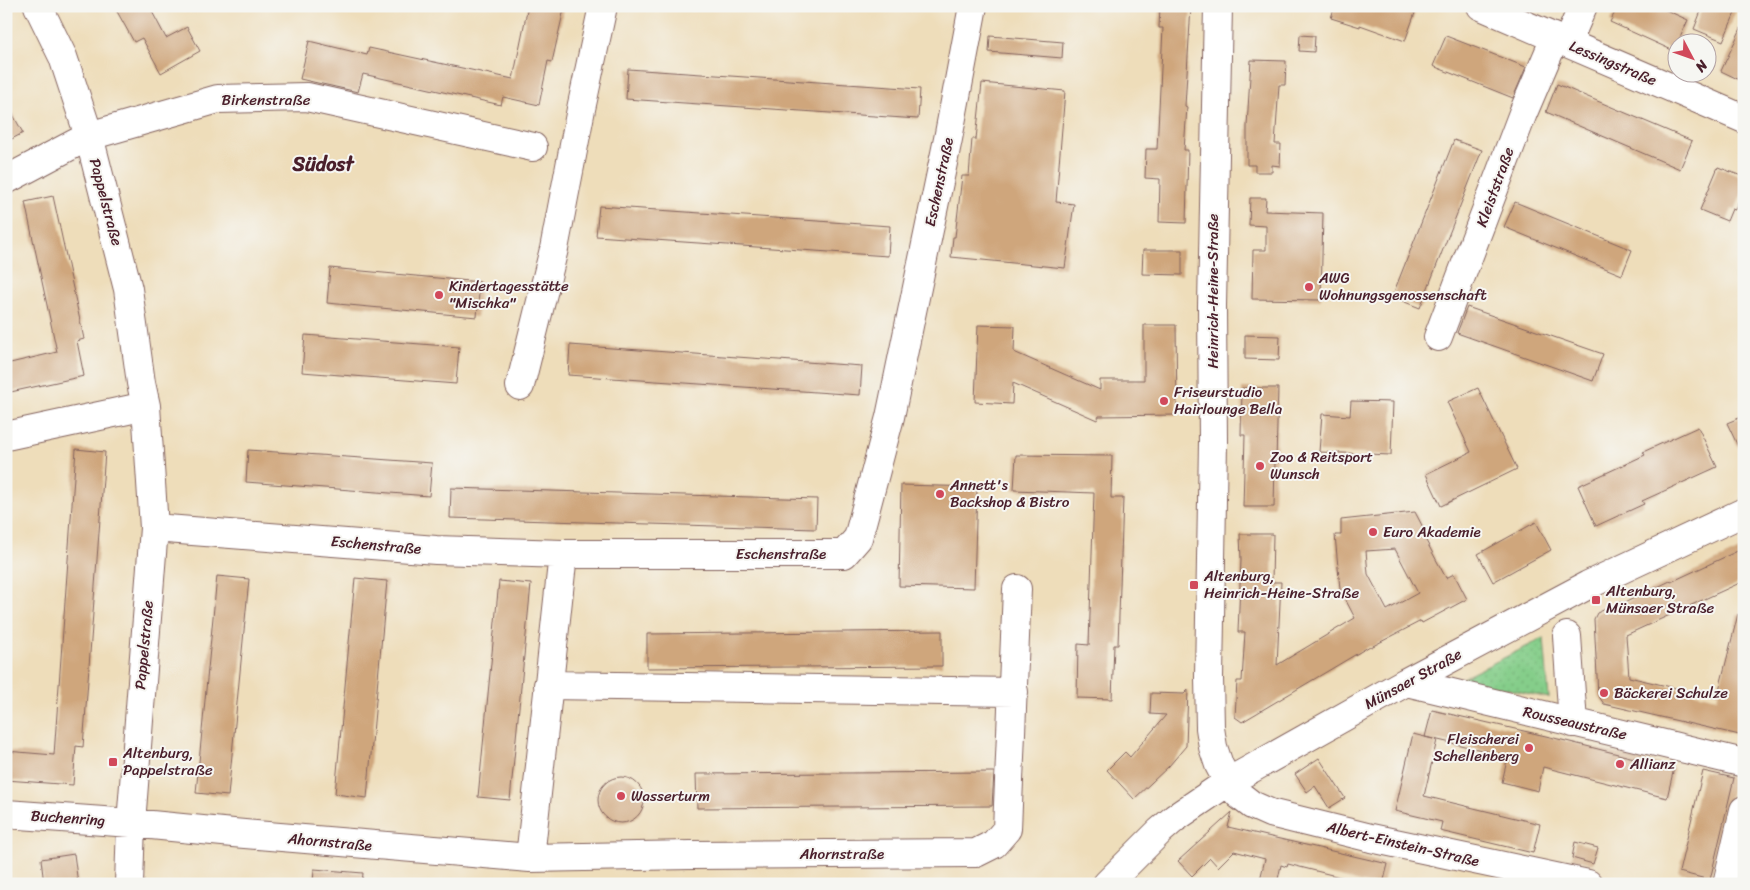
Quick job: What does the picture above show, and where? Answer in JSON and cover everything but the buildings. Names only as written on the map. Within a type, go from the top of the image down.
[{"type":"street","name":"Pappelstraße","points":[[38,6],[63,57],[89,136],[128,289],[146,406],[154,528],[130,822],[129,884]]},
{"type":"street","points":[[520,386],[554,249],[603,6]]},
{"type":"street","name":"Eschenstraße","points":[[154,528],[436,550],[563,554],[844,554],[858,538],[890,418],[948,139],[973,6]]},
{"type":"street","name":"Heinrich-Heine-Straße","points":[[1218,6],[1212,296],[1213,442],[1209,677],[1210,728],[1213,746],[1219,765],[1228,782]]},
{"type":"street","name":"Lessingstraße","points":[[1481,6],[1744,119]]},
{"type":"street","name":"Kleiststraße","points":[[1438,338],[1523,113],[1561,40],[1583,6]]},
{"type":"street","name":"Birkenstraße","points":[[89,136],[218,99],[307,97],[533,147]]},
{"type":"street","points":[[6,180],[89,136]]},
{"type":"street","points":[[6,436],[146,406]]},
{"type":"street","name":"Münsaer Straße","points":[[1107,884],[1170,822],[1228,782],[1406,682],[1588,586],[1744,512]]},
{"type":"street","points":[[530,858],[563,554]]},
{"type":"street","name":"Ahornstraße","points":[[130,822],[261,836],[530,858],[976,853],[994,844],[1007,829],[1017,589]]},
{"type":"street","points":[[1567,636],[1573,723]]},
{"type":"street","name":"Rousseaustraße","points":[[1406,682],[1744,763]]},
{"type":"street","points":[[548,685],[1014,692]]},
{"type":"street","name":"Albert-Einstein-Straße","points":[[1228,782],[1239,795],[1252,805],[1270,813],[1371,838],[1588,884]]},
{"type":"street","points":[[1727,884],[1744,810]]},
{"type":"street","name":"Buchenring","points":[[6,814],[130,822]]},
{"type":"green space","points":[[1544,638],[1549,698],[1461,679]]},
{"type":"place","name":"AWG Wohnungsgenossenschaft","points":[[1309,287]]},
{"type":"place","name":"Kindertagesstätte \"Mischka\"","points":[[439,295]]},
{"type":"place","name":"Friseurstudio Hairlounge Bella","points":[[1164,401]]},
{"type":"place","name":"Zoo & Reitsport Wunsch","points":[[1260,466]]},
{"type":"place","name":"Annett's Backshop & Bistro","points":[[940,494]]},
{"type":"place","name":"Euro Akademie","points":[[1373,532]]},
{"type":"place","name":"Altenburg, Heinrich-Heine-Straße","points":[[1194,585]]},
{"type":"place","name":"Altenburg, Münsaer Straße","points":[[1596,600]]},
{"type":"place","name":"Bäckerei Schulze","points":[[1604,693]]},
{"type":"place","name":"Fleischerei Schellenberg","points":[[1529,748]]},
{"type":"place","name":"Altenburg, Pappelstraße","points":[[113,762]]},
{"type":"place","name":"Allianz","points":[[1620,764]]},
{"type":"place","name":"Wasserturm","points":[[621,796]]},
{"type":"district","name":"Südost","points":[[323,164]]}]
